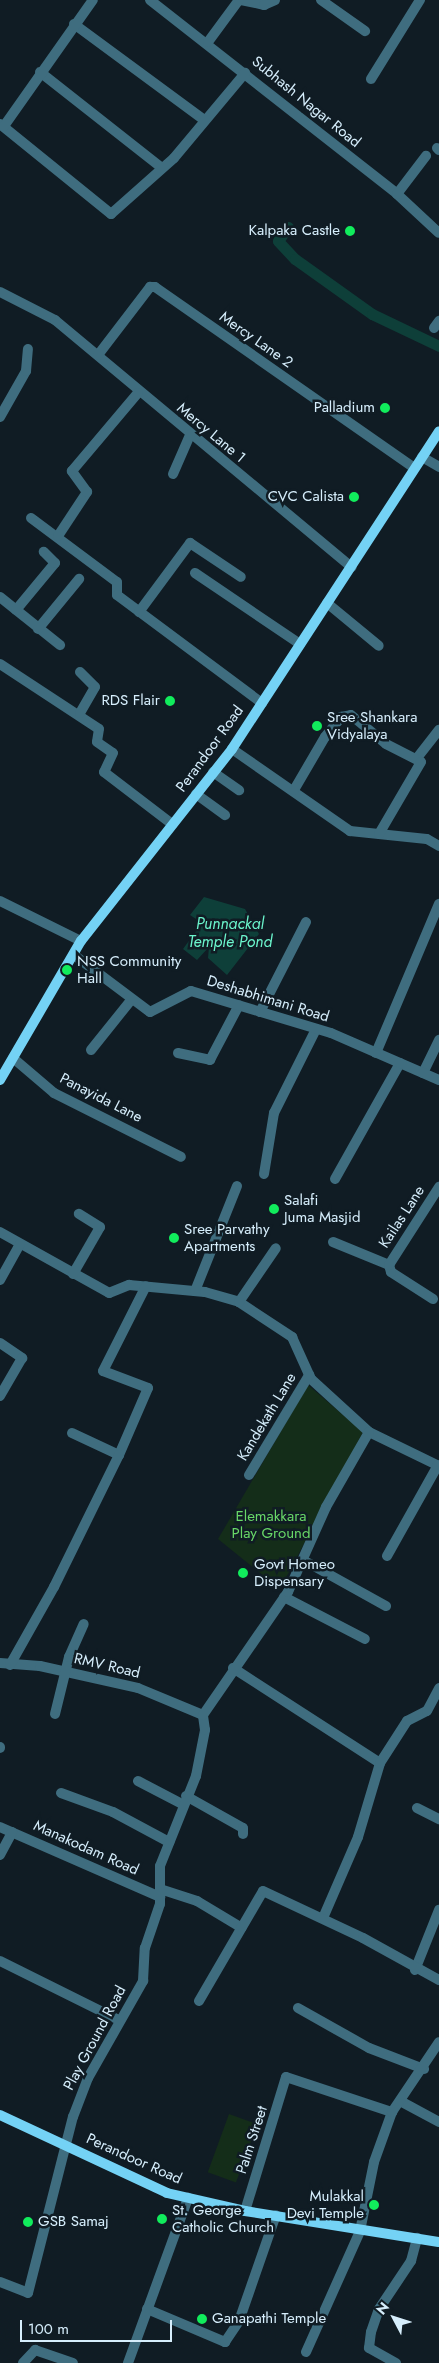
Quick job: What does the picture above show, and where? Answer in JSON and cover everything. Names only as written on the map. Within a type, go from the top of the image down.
[{"type":"main road","name":"Perandoor Road","points":[[0,1080],[81,941],[232,749],[439,431]]},
{"type":"main road","name":"Perandoor Road","points":[[0,2114],[167,2193],[245,2211],[439,2242]]},
{"type":"street","points":[[93,0],[2,125],[111,214],[162,168],[245,72]]},
{"type":"street","name":"Subhash Nagar Road","points":[[150,0],[208,42],[397,194],[439,233]]},
{"type":"street","points":[[208,42],[240,0],[264,5],[276,0]]},
{"type":"street","points":[[321,0],[365,31]]},
{"type":"street","points":[[371,79],[420,0]]},
{"type":"street","points":[[74,24],[204,120]]},
{"type":"street","points":[[40,72],[162,168]]},
{"type":"street","points":[[397,194],[426,156]]},
{"type":"street","name":"Mercy Lane 2","points":[[98,355],[150,287],[155,287],[414,468]]},
{"type":"street","name":"Mercy Lane 1","points":[[0,292],[55,320],[98,355],[138,393],[351,567]]},
{"type":"street","points":[[0,417],[26,371],[28,349]]},
{"type":"street","points":[[58,536],[87,492],[71,474],[77,462],[107,434],[138,393]]},
{"type":"street","points":[[173,474],[190,435]]},
{"type":"street","points":[[422,456],[439,467]]},
{"type":"street","points":[[31,518],[58,536],[116,582],[115,593],[262,703]]},
{"type":"street","points":[[139,612],[190,544],[242,577]]},
{"type":"street","points":[[16,610],[55,563],[44,552]]},
{"type":"street","points":[[195,573],[300,644]]},
{"type":"street","points":[[38,629],[79,579]]},
{"type":"street","points":[[0,597],[60,645]]},
{"type":"street","points":[[327,603],[379,646]]},
{"type":"street","points":[[0,664],[80,713],[102,732],[97,742],[113,753],[104,772],[172,824]]},
{"type":"street","points":[[80,672],[95,687],[80,713]]},
{"type":"street","points":[[294,790],[313,753],[346,714],[386,744],[417,758]]},
{"type":"street","points":[[379,834],[418,770],[417,758],[439,730]]},
{"type":"street","points":[[232,749],[294,790],[350,831],[427,839],[439,846]]},
{"type":"street","points":[[213,772],[240,790]]},
{"type":"street","points":[[196,794],[225,815]]},
{"type":"street","points":[[0,901],[81,941]]},
{"type":"street","points":[[376,1053],[408,969],[439,904]]},
{"type":"street","points":[[260,1012],[306,922]]},
{"type":"street","name":"Deshabhimani Road","points":[[74,955],[131,1000],[150,1012],[159,1011],[191,991],[316,1029],[439,1080]]},
{"type":"street","points":[[91,1050],[131,1000]]},
{"type":"street","points":[[178,1053],[210,1060],[239,1005]]},
{"type":"street","points":[[264,1174],[274,1113],[316,1029]]},
{"type":"street","points":[[423,1073],[439,1040]]},
{"type":"street","name":"Panayida Lane","points":[[13,1058],[54,1093],[181,1157]]},
{"type":"street","points":[[335,1179],[400,1063]]},
{"type":"street","points":[[196,1291],[237,1186]]},
{"type":"street","name":"Kailas Lane","points":[[433,1299],[391,1272],[389,1265],[439,1187]]},
{"type":"street","points":[[73,1274],[100,1227],[79,1214]]},
{"type":"street","points":[[0,1232],[109,1293],[129,1285],[196,1291],[239,1302],[292,1337],[309,1375],[369,1432],[439,1466],[388,1556]]},
{"type":"street","points":[[332,1242],[389,1265]]},
{"type":"street","points":[[0,1280],[20,1244]]},
{"type":"street","points":[[239,1302],[276,1248]]},
{"type":"street","points":[[5,1664],[54,1587],[119,1455],[148,1388],[103,1371],[146,1286]]},
{"type":"street","points":[[0,1343],[22,1358],[0,1396]]},
{"type":"street","name":"Kandekath Lane","points":[[250,1475],[309,1375]]},
{"type":"street","points":[[203,1715],[233,1668],[284,1597],[303,1560],[326,1507],[369,1432]]},
{"type":"street","points":[[72,1434],[119,1455]]},
{"type":"street","points":[[303,1560],[386,1606]]},
{"type":"street","points":[[284,1597],[365,1639]]},
{"type":"street","points":[[56,1714],[66,1673],[84,1624]]},
{"type":"street","name":"RMV Road","points":[[5,1664],[66,1673],[138,1688],[203,1715]]},
{"type":"street","points":[[233,1668],[380,1763]]},
{"type":"street","points":[[323,1918],[358,1837],[380,1763],[406,1721],[427,1711],[439,1688]]},
{"type":"street","name":"Play Ground Road","points":[[0,2282],[28,2293],[66,2145],[88,2078],[119,2020],[143,1981],[144,1948],[160,1893],[160,1866],[203,1748],[203,1715]]},
{"type":"street","points":[[138,1781],[243,1828],[243,1834]]},
{"type":"street","points":[[61,1793],[112,1812],[169,1842]]},
{"type":"street","points":[[417,1808],[439,1819]]},
{"type":"street","name":"Manakodam Road","points":[[0,1828],[160,1893],[197,1901],[242,1928]]},
{"type":"street","points":[[0,1856],[12,1832]]},
{"type":"street","points":[[199,2000],[263,1891],[323,1918],[415,1970],[439,1980]]},
{"type":"street","points":[[415,1970],[439,1910]]},
{"type":"street","points":[[0,1961],[119,2020]]},
{"type":"street","points":[[298,2008],[369,2048],[426,2066],[439,2068]]},
{"type":"street","points":[[306,2352],[360,2230],[374,2162],[392,2112],[402,2102],[426,2066],[439,2042]]},
{"type":"street","name":"Palm Street","points":[[245,2211],[286,2077],[392,2112]]},
{"type":"street","points":[[402,2102],[439,2122]]},
{"type":"street","points":[[128,2363],[188,2198]]},
{"type":"street","points":[[147,2310],[225,2342],[239,2321],[276,2215]]},
{"type":"street","points":[[396,2363],[369,2348],[371,2332],[379,2309],[411,2261],[417,2238]]},
{"type":"street","points":[[23,2363],[35,2350],[73,2363]]},
{"type":"green space","name":"Elemakkara Play Ground","points":[[308,1385],[363,1432],[280,1589],[218,1539]]},
{"type":"green space","points":[[229,2114],[257,2124],[236,2183],[208,2172]]},
{"type":"water","name":"Punnackal Temple Pond","points":[[204,897],[245,909],[259,934],[227,975],[208,958],[209,947],[197,960],[183,949],[202,923],[190,915]]},
{"type":"waterway","points":[[288,227],[278,241],[295,259],[372,314],[439,346]]},
{"type":"place","name":"Kalpaka Castle","points":[[350,231]]},
{"type":"place","name":"Palladium","points":[[385,408]]},
{"type":"place","name":"CVC Calista","points":[[354,497]]},
{"type":"place","name":"RDS Flair","points":[[170,701]]},
{"type":"place","name":"Sree Shankara Vidyalaya","points":[[317,726]]},
{"type":"place","name":"NSS Community Hall","points":[[67,970]]},
{"type":"place","name":"Salafi Juma Masjid","points":[[274,1209]]},
{"type":"place","name":"Sree Parvathy Apartments","points":[[174,1238]]},
{"type":"place","name":"Govt Homeo Dispensary","points":[[243,1573]]},
{"type":"place","name":"Mulakkal Devi Temple","points":[[374,2205]]},
{"type":"place","name":"St. George Catholic Church","points":[[162,2219]]},
{"type":"place","name":"GSB Samaj","points":[[28,2222]]},
{"type":"place","name":"Ganapathi Temple","points":[[202,2319]]}]
